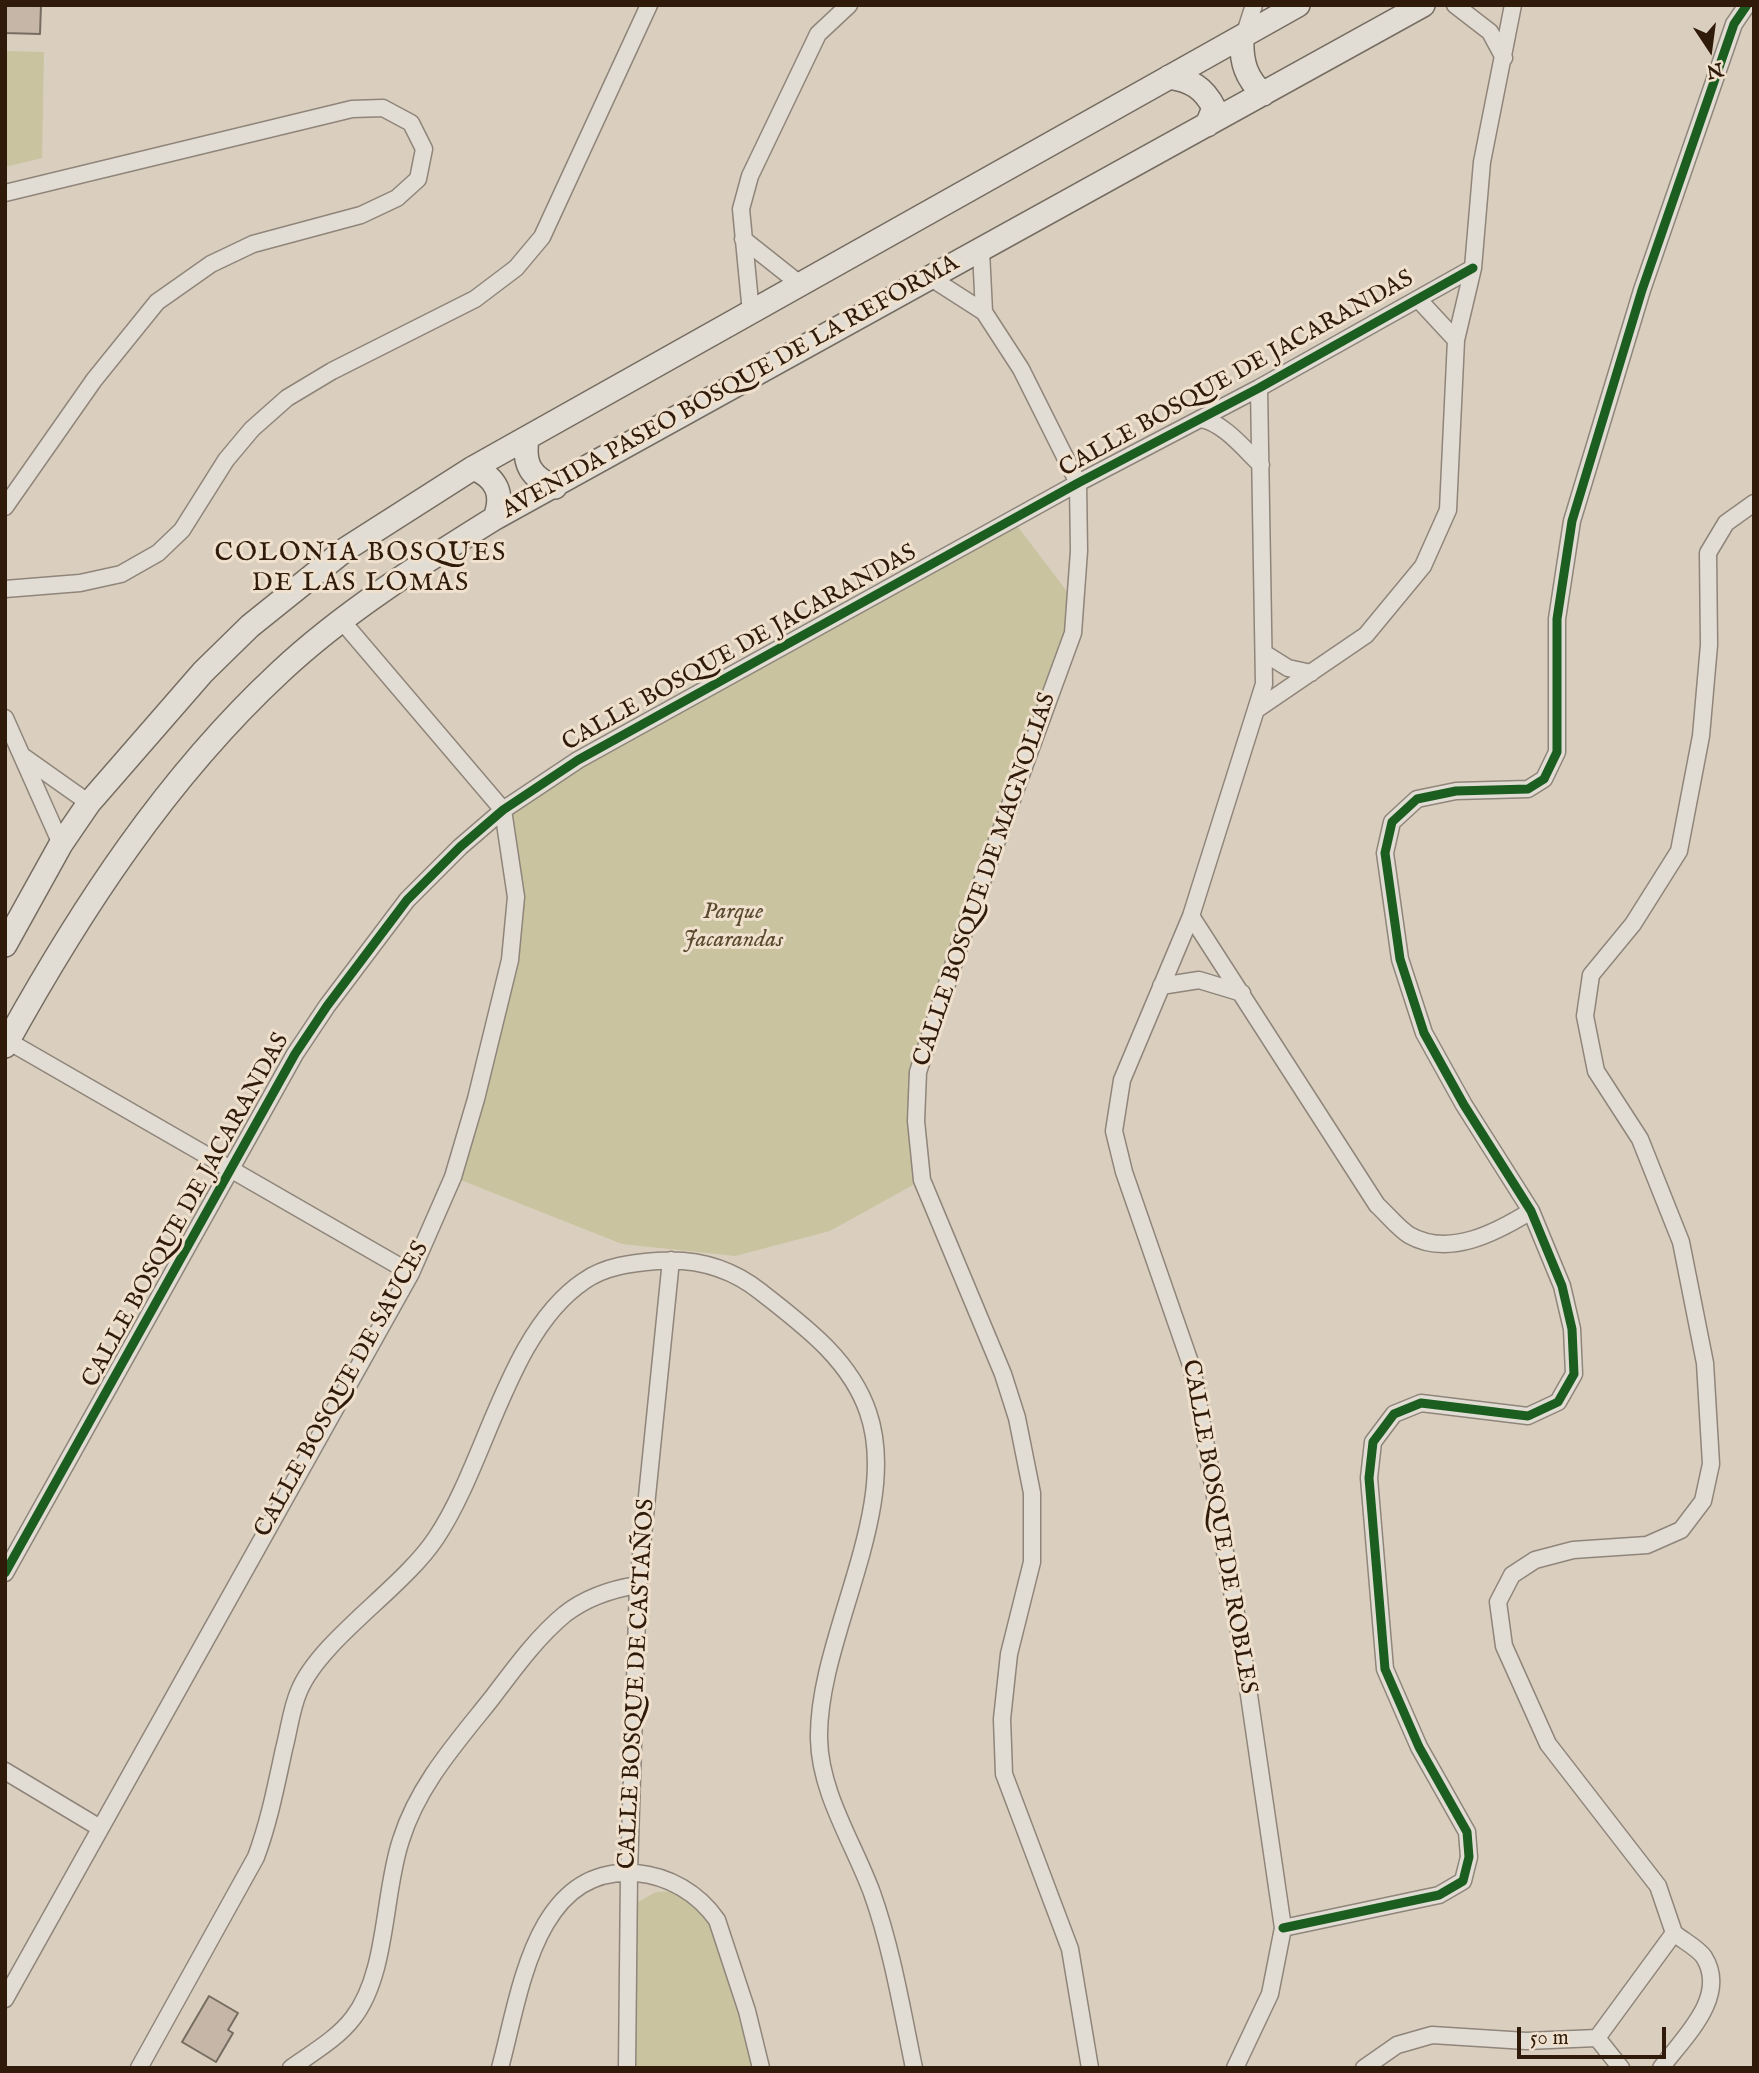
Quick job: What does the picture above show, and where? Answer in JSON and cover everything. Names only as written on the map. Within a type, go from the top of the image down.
[{"type":"main road","points":[[5,945],[61,844],[89,803],[203,672],[250,626],[346,549],[473,468],[1242,39],[1298,5]]},
{"type":"main road","name":"AVENIDA PASEO BOSQUE DE LA REFORMA","points":[[7,1044],[86,910],[151,814],[217,734],[281,670],[342,621],[427,560],[495,518],[1423,5]]},
{"type":"main road","points":[[1242,39],[1244,68],[1251,83],[1263,94]]},
{"type":"main road","points":[[1169,78],[1186,80],[1207,93],[1214,108],[1208,125]]},
{"type":"main road","points":[[527,439],[525,455],[530,470],[540,481],[555,487]]},
{"type":"main road","points":[[473,468],[488,474],[498,487],[501,503],[495,518]]},
{"type":"street","points":[[5,589],[80,583],[121,574],[158,553],[182,530],[226,460],[252,429],[286,398],[332,371],[475,299],[516,268],[542,237],[649,5]]},
{"type":"street","points":[[751,313],[741,209],[755,164],[818,34],[849,5]]},
{"type":"street","points":[[1242,39],[1254,5]]},
{"type":"street","points":[[1455,5],[1490,32],[1504,58]]},
{"type":"street","points":[[1256,710],[1366,635],[1423,566],[1448,510],[1456,340],[1472,268],[1482,162],[1513,5]]},
{"type":"street","points":[[1283,1928],[1439,1895],[1463,1881],[1469,1857],[1467,1832],[1419,1747],[1385,1669],[1369,1478],[1373,1442],[1394,1414],[1421,1403],[1528,1416],[1558,1402],[1574,1374],[1572,1329],[1562,1286],[1531,1211],[1464,1105],[1424,1033],[1400,959],[1385,853],[1392,822],[1417,799],[1456,791],[1528,789],[1544,779],[1556,752],[1557,619],[1572,522],[1642,290],[1734,24],[1747,5]]},
{"type":"street","points":[[5,193],[352,109],[383,108],[411,123],[424,149],[418,179],[397,198],[361,215],[253,244],[211,264],[157,302],[94,380],[5,507]]},
{"type":"street","points":[[743,239],[801,285]]},
{"type":"street","points":[[981,251],[984,312]]},
{"type":"street","name":"CALLE BOSQUE DE JACARANDAS","points":[[5,1573],[295,1054],[360,960],[407,900],[460,847],[503,810],[578,760],[1078,483],[1259,388],[1472,268]]},
{"type":"street","name":"CALLE BOSQUE DE MAGNOLIAS","points":[[931,278],[984,312],[1021,369],[1078,483],[1079,551],[1073,633],[968,920],[918,1072],[916,1121],[922,1180],[1003,1374],[1017,1418],[1032,1493],[1032,1562],[1009,1654],[1002,1719],[1004,1774],[1070,1949],[1090,2068]]},
{"type":"street","points":[[1418,299],[1456,340]]},
{"type":"street","name":"CALLE BOSQUE DE ROBLES","points":[[1235,2068],[1270,1994],[1283,1928],[1242,1647],[1192,1368],[1124,1172],[1114,1131],[1122,1080],[1191,916],[1264,684],[1259,388]]},
{"type":"street","points":[[1201,419],[1208,419],[1261,465]]},
{"type":"street","points":[[1661,2068],[1707,2007],[1712,1983],[1704,1956],[1674,1933],[1658,1886],[1548,1744],[1504,1646],[1498,1602],[1512,1576],[1535,1560],[1573,1550],[1647,1545],[1681,1530],[1703,1501],[1711,1464],[1705,1363],[1681,1242],[1640,1139],[1596,1071],[1585,1016],[1591,975],[1633,924],[1679,851],[1701,736],[1709,645],[1708,553],[1726,523],[1754,503]]},
{"type":"street","points":[[342,621],[503,810]]},
{"type":"street","points":[[1264,653],[1288,668],[1311,673]]},
{"type":"street","points":[[5,718],[61,844]]},
{"type":"street","points":[[24,757],[89,803]]},
{"type":"street","name":"CALLE BOSQUE DE SAUCES","points":[[5,1999],[411,1273],[453,1177],[496,1027],[510,960],[516,897],[503,810]]},
{"type":"street","points":[[1191,916],[1377,1205],[1409,1235],[1435,1243],[1470,1241],[1500,1230],[1531,1211]]},
{"type":"street","points":[[1161,986],[1199,980],[1242,993]]},
{"type":"street","points":[[7,1044],[233,1168],[411,1273]]},
{"type":"street","points":[[139,2068],[256,1857],[268,1822],[300,1689],[324,1655],[435,1541],[462,1492],[527,1345],[553,1306],[586,1279],[625,1264],[671,1260],[711,1265],[746,1280],[814,1335],[847,1370],[868,1412],[875,1453],[871,1512],[825,1681],[819,1740],[827,1785],[876,1908],[914,2068]]},
{"type":"street","name":"CALLE BOSQUE DE CASTAÑOS","points":[[626,2068],[638,1586],[671,1260]]},
{"type":"street","points":[[291,2068],[354,2018],[369,1986],[378,1952],[400,1841],[418,1797],[447,1755],[518,1664],[565,1614],[594,1596],[638,1586]]},
{"type":"street","points":[[5,1771],[100,1829]]},
{"type":"street","points":[[500,2068],[535,1942],[550,1916],[567,1895],[590,1880],[629,1873],[660,1878],[687,1890],[708,1907],[717,1920],[747,2011],[761,2068]]},
{"type":"street","points":[[1597,2038],[1674,1933]]},
{"type":"street","points":[[1364,2068],[1397,2045],[1432,2035],[1526,2042],[1597,2038]]},
{"type":"street","points":[[1597,2038],[1621,2068]]},
{"type":"green space","points":[[5,51],[44,52],[42,158],[5,167]]},
{"type":"green space","name":"Parque Jacarandas","points":[[1012,519],[1075,602],[918,1072],[922,1180],[830,1231],[735,1256],[622,1244],[453,1177],[511,952],[511,853],[503,810]]},
{"type":"green space","points":[[674,1891],[704,1911],[718,1935],[755,2068],[634,2068],[636,1903],[656,1892]]},
{"type":"building","points":[[5,5],[41,5],[40,34],[5,33]]},
{"type":"building","points":[[209,1996],[238,2013],[228,2030],[233,2033],[216,2062],[182,2042]]},
{"type":"cycle path","points":[[1283,1928],[1439,1895],[1463,1881],[1469,1857],[1467,1832],[1419,1747],[1385,1669],[1369,1478],[1373,1442],[1394,1414],[1421,1403],[1528,1416],[1558,1402],[1574,1374],[1572,1329],[1562,1286],[1531,1211],[1464,1105],[1424,1033],[1400,959],[1385,853],[1392,822],[1417,799],[1456,791],[1528,789],[1544,779],[1557,752],[1557,619],[1572,521],[1642,290],[1734,24],[1747,5]]},
{"type":"cycle path","points":[[5,1573],[295,1054],[327,1006],[407,900],[460,847],[503,810],[578,760],[1473,268]]},
{"type":"district","name":"COLONIA BOSQUES DE LAS LOMAS","points":[[361,570]]}]
